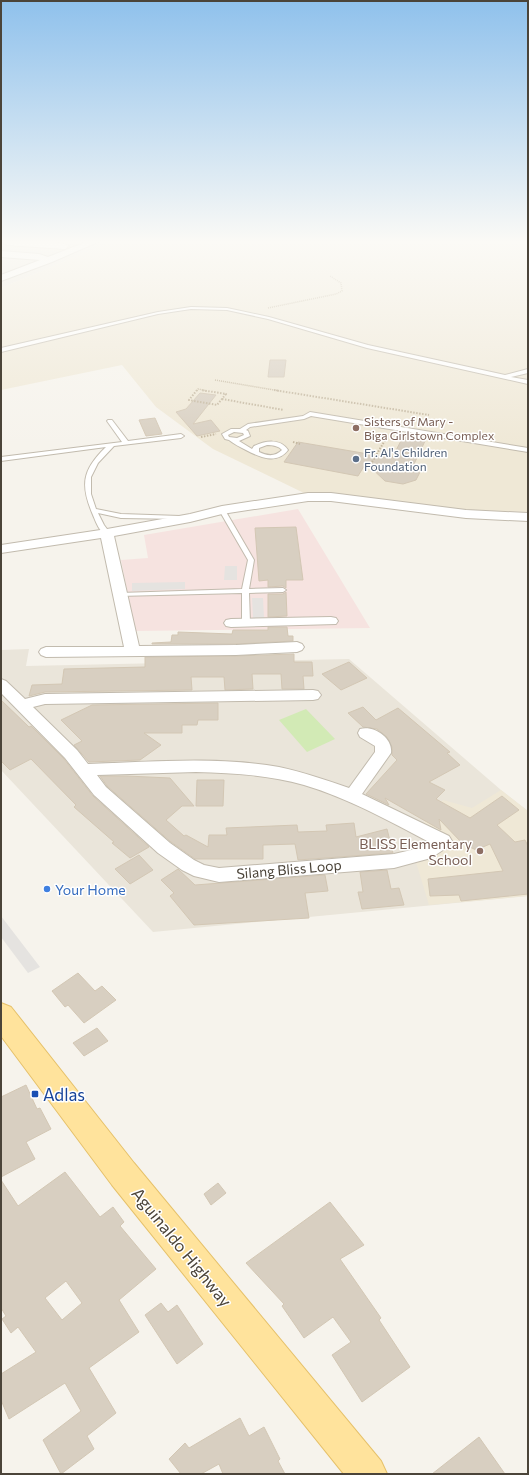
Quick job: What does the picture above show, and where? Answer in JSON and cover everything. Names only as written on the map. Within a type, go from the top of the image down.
[{"type":"main road","name":"Aguinaldo Highway","points":[[1,1015],[123,1174],[368,1474]]},
{"type":"street","points":[[1,549],[107,533],[190,518],[222,510],[308,497],[331,497],[466,514],[528,517]]},
{"type":"street","points":[[107,533],[132,650]]},
{"type":"street","points":[[231,623],[331,621]]},
{"type":"street","points":[[46,652],[236,650],[297,647]]},
{"type":"street","points":[[1,684],[23,704],[71,754],[84,770]]},
{"type":"street","points":[[23,704],[45,699],[313,695]]},
{"type":"street","points":[[352,796],[383,753],[384,749],[381,742],[366,733]]},
{"type":"street","name":"Silang Bliss Loop","points":[[223,767],[260,770],[307,780],[352,796],[443,841],[426,853],[394,861],[219,875],[200,871],[188,865],[164,848],[100,791],[84,770],[223,767]]},
{"type":"lane","points":[[1,350],[172,311]]},
{"type":"lane","points":[[235,311],[246,312],[367,346],[528,382]]},
{"type":"lane","points":[[505,377],[528,371]]},
{"type":"lane","points":[[230,439],[238,440],[245,438],[260,444],[279,444],[285,450],[280,456],[267,457],[256,453],[230,439],[226,436],[227,432],[242,430],[248,426],[304,417],[310,414],[528,450]]},
{"type":"lane","points":[[110,420],[126,444]]},
{"type":"lane","points":[[242,430],[248,434],[245,438]]},
{"type":"lane","points":[[1,459],[181,436]]},
{"type":"lane","points":[[256,453],[256,447],[260,444]]},
{"type":"lane","points":[[107,533],[99,525],[87,494],[88,478],[93,465],[111,446]]},
{"type":"lane","points":[[94,510],[121,516],[190,518]]},
{"type":"lane","points":[[222,510],[246,548],[251,560],[245,591],[246,623]]},
{"type":"lane","points":[[120,595],[283,590]]},
{"type":"path","points":[[246,312],[252,311]]},
{"type":"path","points":[[215,380],[429,415]]},
{"type":"path","points":[[198,389],[226,394],[222,399],[217,405],[189,400],[198,389]]},
{"type":"path","points":[[222,399],[310,414]]},
{"type":"path","points":[[290,442],[300,444]]},
{"type":"path","points":[[372,462],[376,456]]},
{"type":"shaded area","points":[[1,311],[528,311],[528,512],[466,510],[331,493],[306,494],[213,449],[156,407],[122,365],[1,390]]},
{"type":"shaded area","points":[[298,509],[370,628],[135,631],[121,560],[148,558],[144,535]]},
{"type":"shaded area","points":[[225,566],[237,566],[237,580],[224,580]]},
{"type":"shaded area","points":[[185,582],[185,589],[132,591],[132,583]]},
{"type":"shaded area","points":[[252,598],[263,598],[264,618],[253,618]]},
{"type":"shaded area","points":[[29,649],[26,666],[349,659],[501,790],[528,811],[528,896],[153,932],[1,770],[1,650]]},
{"type":"shaded area","name":"BLISS Elementary School","points":[[501,790],[528,811],[528,896],[429,905],[416,862],[448,841],[422,824],[443,800],[472,808]]},
{"type":"shaded area","points":[[1,916],[40,967],[28,973],[1,937]]},
{"type":"green space","points":[[306,709],[335,739],[307,752],[279,720]]},
{"type":"building","points":[[270,360],[286,360],[284,377],[268,377]]},
{"type":"building","points":[[200,393],[216,395],[193,424],[211,420],[220,431],[197,436],[176,412],[186,409]]},
{"type":"building","points":[[155,418],[162,434],[146,436],[139,420]]},
{"type":"building","points":[[404,435],[426,439],[414,464],[420,472],[416,480],[403,484],[385,481],[366,463],[358,476],[284,462],[298,442],[392,458]]},
{"type":"building","points":[[296,527],[303,580],[286,580],[286,588],[283,586],[268,587],[268,580],[259,581],[255,528]]},
{"type":"building","points":[[286,592],[287,616],[268,617],[268,594],[283,594]]},
{"type":"building","points":[[268,627],[287,627],[288,636],[293,636],[293,641],[236,644],[152,644],[171,642],[172,635],[178,635],[178,632],[232,634],[233,630],[268,630]]},
{"type":"building","points":[[294,654],[294,662],[312,662],[313,676],[303,676],[304,689],[282,689],[281,674],[252,674],[253,689],[225,690],[224,677],[191,677],[192,690],[45,692],[29,696],[32,685],[62,684],[64,669],[145,667],[145,657]]},
{"type":"building","points":[[349,662],[367,678],[341,690],[322,674]]},
{"type":"building","points":[[1,700],[29,727],[31,726],[64,759],[93,796],[149,847],[130,858],[74,807],[76,805],[31,759],[10,770],[1,761]]},
{"type":"building","points":[[218,703],[218,720],[198,720],[197,725],[182,725],[182,733],[144,733],[161,745],[140,760],[89,762],[74,745],[82,741],[61,720],[92,705]]},
{"type":"building","points":[[363,707],[376,720],[398,708],[450,752],[447,753],[460,765],[429,782],[445,790],[436,799],[470,818],[502,796],[519,810],[497,825],[515,842],[525,840],[528,846],[528,894],[461,901],[459,895],[430,896],[428,879],[503,871],[490,844],[476,850],[462,843],[439,819],[441,830],[385,798],[389,805],[366,794],[397,760],[392,755],[392,747],[387,737],[377,729],[363,727],[348,713]]},
{"type":"building","points":[[100,776],[170,778],[194,806],[182,806],[166,820],[184,836],[186,835],[208,847],[209,835],[227,835],[226,828],[297,825],[298,832],[327,831],[326,825],[354,823],[356,837],[387,829],[393,853],[298,860],[295,844],[263,845],[263,859],[195,859],[171,842],[107,786]]},
{"type":"building","points":[[197,780],[224,780],[223,806],[196,806]]},
{"type":"building","points":[[139,855],[153,870],[130,884],[115,869]]},
{"type":"building","points":[[178,869],[195,885],[325,875],[328,891],[305,893],[309,918],[194,925],[170,896],[174,893],[161,880]]},
{"type":"building","points":[[387,870],[391,889],[399,888],[404,905],[362,909],[358,892],[363,892],[360,872]]},
{"type":"building","points":[[78,973],[95,991],[102,986],[116,1000],[84,1023],[68,1005],[65,1007],[52,991]]},
{"type":"building","points":[[97,1028],[108,1041],[84,1056],[73,1043]]},
{"type":"building","points":[[26,1085],[37,1109],[40,1108],[51,1129],[26,1142],[35,1159],[1,1177],[1,1097]]},
{"type":"building","points":[[65,1172],[100,1217],[113,1207],[124,1222],[120,1226],[156,1269],[119,1300],[139,1332],[89,1368],[116,1413],[87,1436],[94,1449],[61,1474],[43,1440],[81,1411],[65,1383],[9,1419],[1,1400],[1,1374],[36,1352],[18,1327],[11,1333],[2,1319],[6,1316],[1,1308],[1,1180],[18,1206]],"holes":[[[66,1281],[82,1303],[62,1320],[45,1298]]]},
{"type":"building","points":[[218,1183],[226,1193],[211,1205],[204,1194]]},
{"type":"building","points":[[330,1202],[364,1245],[340,1259],[381,1318],[379,1320],[410,1367],[362,1402],[332,1355],[351,1342],[333,1317],[304,1338],[282,1306],[284,1304],[246,1263]]},
{"type":"building","points":[[161,1303],[168,1312],[177,1305],[203,1344],[177,1364],[145,1315]]},
{"type":"building","points":[[240,1418],[249,1436],[264,1427],[280,1459],[278,1461],[285,1474],[223,1474],[219,1464],[201,1474],[181,1474],[169,1459],[185,1443],[189,1448]]},
{"type":"building","points":[[479,1437],[505,1474],[432,1474]]},
{"type":"place","name":"Sisters of Mary - Biga Girlstown Complex","points":[[356,428]]},
{"type":"place","name":"Fr. Al's Children Foundation","points":[[356,459]]},
{"type":"place","name":"BLISS Elementary School","points":[[480,851]]},
{"type":"place","name":"Your Home","points":[[47,889]]},
{"type":"place","name":"Adlas","points":[[35,1094]]}]
